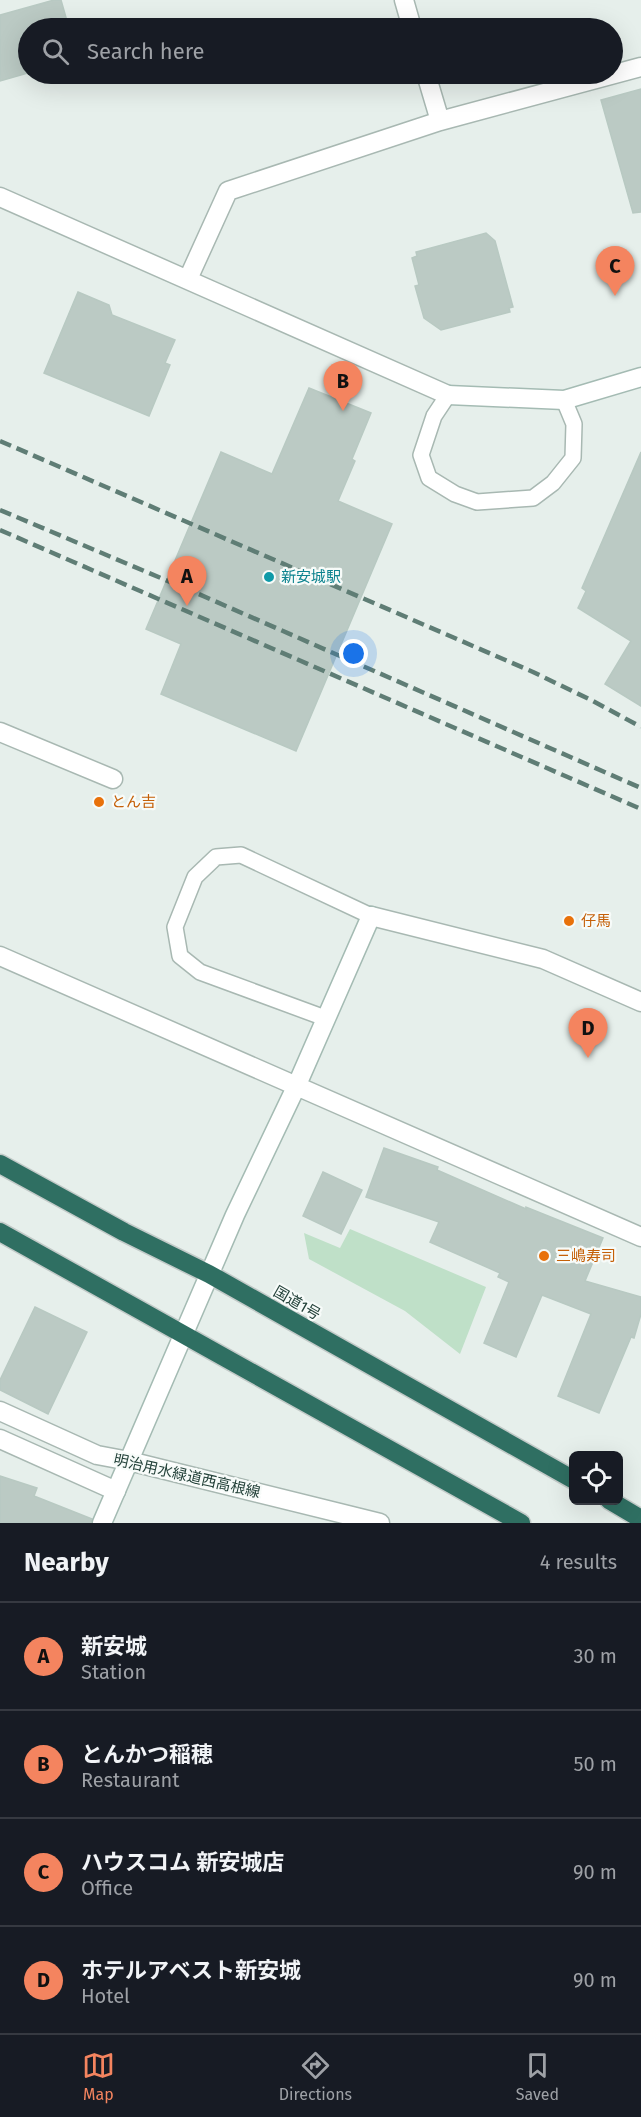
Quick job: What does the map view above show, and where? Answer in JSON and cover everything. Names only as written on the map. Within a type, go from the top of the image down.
[{"type":"highway","name":"国道1号","points":[[0,1164],[124,1232],[209,1274],[569,1478]]},
{"type":"highway","points":[[0,1232],[521,1523]]},
{"type":"highway","points":[[617,1505],[641,1519]]},
{"type":"street","points":[[404,0],[409,18]]},
{"type":"street","points":[[623,72],[641,67]]},
{"type":"street","points":[[429,84],[440,121]]},
{"type":"street","points":[[188,279],[228,191],[440,121],[578,84]]},
{"type":"street","points":[[0,197],[448,395],[564,400],[641,377]]},
{"type":"street","points":[[0,732],[113,779]]},
{"type":"street","points":[[102,1523],[209,1274],[296,1087],[371,915],[543,959],[641,1002]]},
{"type":"street","points":[[0,956],[641,1236]]},
{"type":"street","name":"明治用水緑道西高根線","points":[[0,1411],[97,1455],[380,1523]]},
{"type":"street","points":[[0,1439],[116,1491]]},
{"type":"lane","points":[[448,395],[434,416],[421,455],[429,478],[455,494],[477,502],[533,498],[553,483],[573,458],[574,424],[564,400]]},
{"type":"lane","points":[[325,1018],[200,972],[180,956],[175,927],[195,877],[216,857],[241,855],[371,915]]},
{"type":"green space","points":[[350,1229],[486,1287],[460,1354],[405,1311],[309,1259],[304,1233],[340,1248]]},
{"type":"building","points":[[61,0],[66,18],[18,18],[18,76],[0,81],[0,15]]},
{"type":"building","points":[[641,89],[641,212],[633,213],[601,100]]},
{"type":"building","points":[[486,233],[495,241],[513,307],[509,308],[510,312],[441,330],[424,318],[415,286],[419,285],[412,258],[417,256],[416,252]]},
{"type":"building","points":[[78,292],[109,305],[112,315],[175,340],[165,363],[170,365],[149,416],[44,373]]},
{"type":"building","name":"新安城駅","points":[[309,388],[371,413],[352,459],[355,461],[338,501],[392,524],[296,751],[161,694],[181,644],[146,629],[221,452],[272,474]]},
{"type":"building","points":[[641,452],[641,706],[605,684],[631,641],[578,608],[586,591],[582,588]]},
{"type":"building","points":[[384,1148],[438,1167],[437,1170],[526,1209],[526,1207],[603,1238],[585,1281],[641,1297],[641,1314],[634,1338],[631,1337],[599,1413],[558,1396],[591,1314],[542,1295],[516,1357],[484,1343],[509,1282],[498,1277],[500,1273],[430,1242],[439,1222],[366,1197]]},
{"type":"building","points":[[323,1172],[362,1190],[341,1234],[303,1216]]},
{"type":"building","points":[[35,1307],[87,1332],[48,1414],[0,1390],[0,1380]]},
{"type":"building","points":[[0,1476],[37,1488],[34,1496],[92,1519],[91,1523],[0,1523]]},
{"type":"railway","points":[[0,441],[533,672],[641,727]]},
{"type":"railway","points":[[0,510],[194,592],[641,788]]},
{"type":"railway","points":[[0,530],[641,809]]},
{"type":"place","name":"ハウスコム 新安城店","points":[[615,296]]},
{"type":"place","name":"とんかつ稲穂","points":[[343,411]]},
{"type":"place","name":"新安城駅","points":[[269,577]]},
{"type":"place","name":"新安城","points":[[187,606]]},
{"type":"place","name":"とん吉","points":[[99,802]]},
{"type":"place","name":"仔馬","points":[[569,921]]},
{"type":"place","name":"ホテルアベスト新安城","points":[[588,1058]]},
{"type":"place","name":"三嶋寿司","points":[[544,1256]]}]
